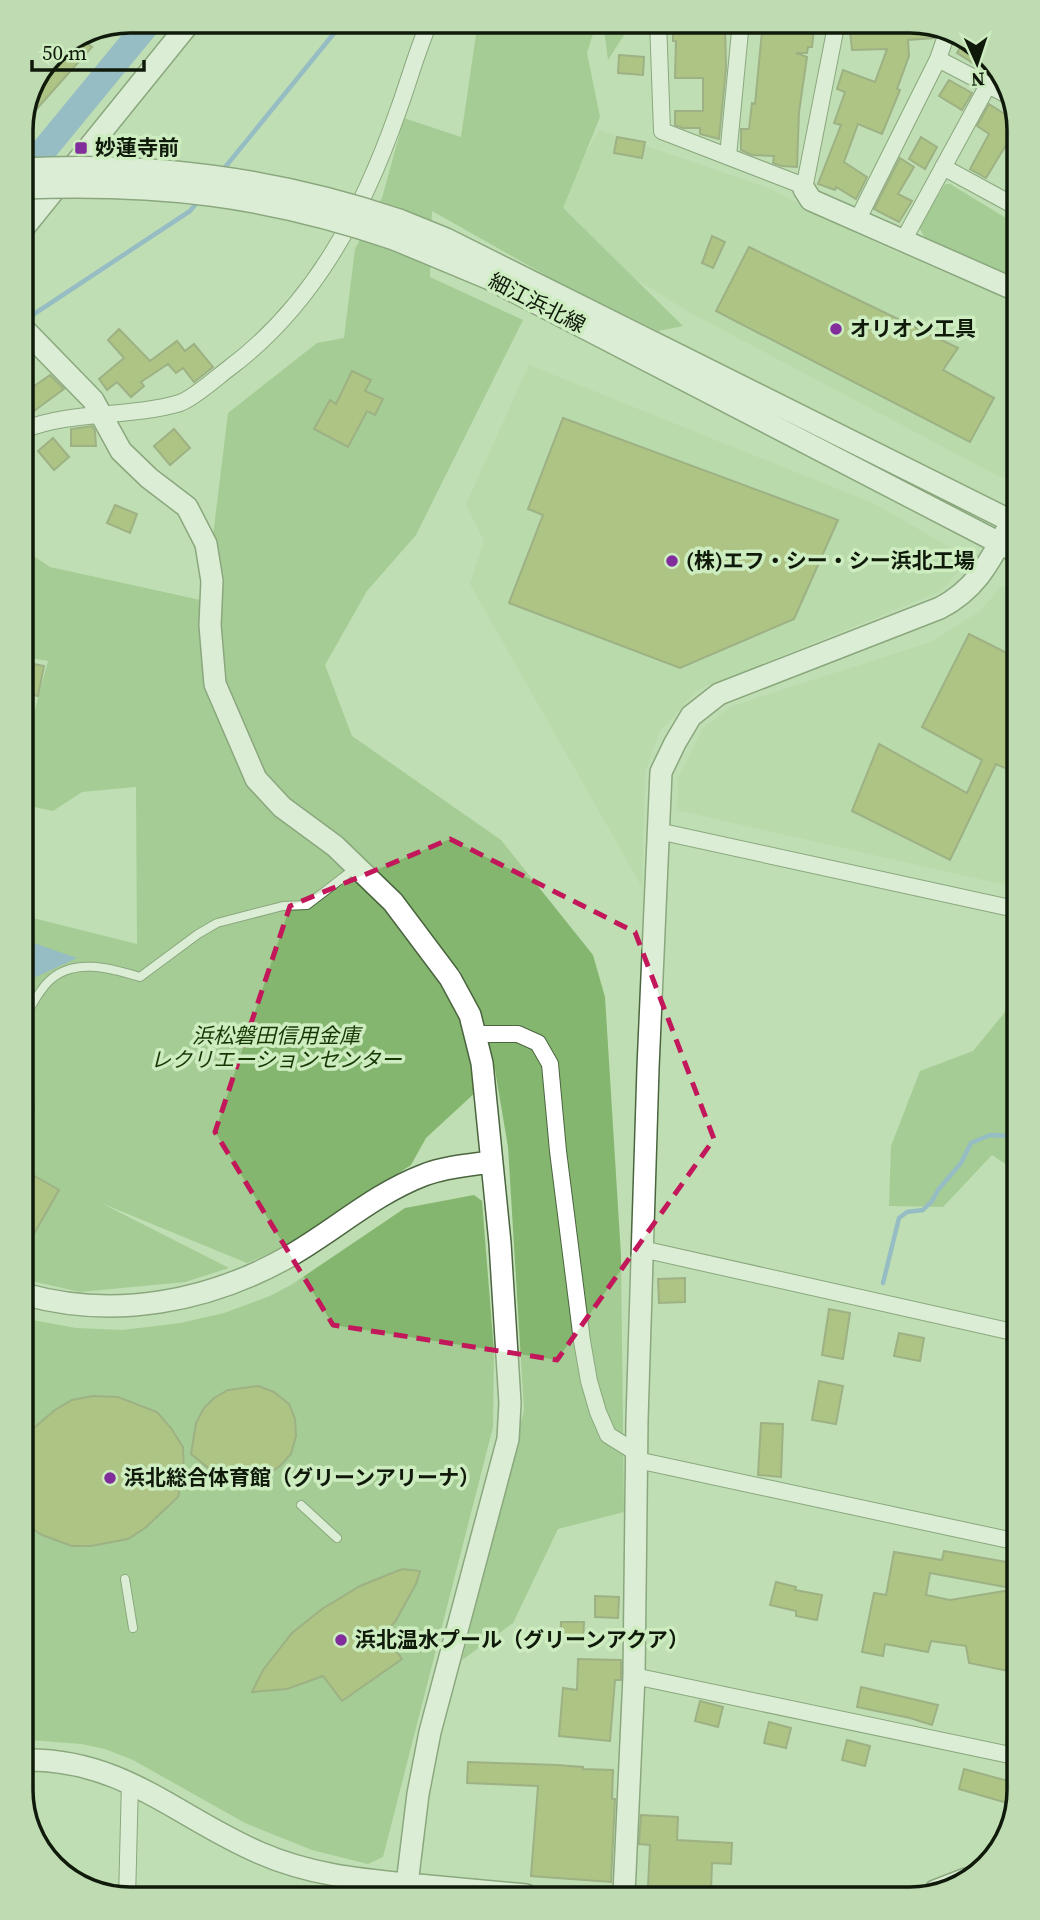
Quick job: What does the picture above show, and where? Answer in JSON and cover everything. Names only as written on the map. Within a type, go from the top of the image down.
[{"type":"street","points":[[33,216],[181,33]]},
{"type":"street","points":[[33,427],[47,422],[182,402],[241,359],[275,329],[326,265],[356,215],[397,114],[426,33]]},
{"type":"street","points":[[658,33],[662,131],[804,188],[811,200],[1007,286]]},
{"type":"street","points":[[727,156],[740,33]]},
{"type":"street","points":[[804,188],[835,33]]},
{"type":"street","points":[[857,221],[938,59],[945,40]]},
{"type":"street","points":[[938,59],[998,90]]},
{"type":"street","points":[[903,242],[988,85]]},
{"type":"street","points":[[943,167],[1007,202]]},
{"type":"street","name":"細江浜北線","points":[[33,169],[122,168],[230,178],[315,194],[397,230],[1006,546]]},
{"type":"street","name":"細江浜北線","points":[[33,188],[122,186],[209,193],[457,244],[1007,518]]},
{"type":"street","points":[[33,338],[83,387],[121,451],[149,478],[187,507],[206,544],[212,581],[210,625],[215,684],[256,779],[282,807],[335,846],[393,902],[450,978],[470,1015],[475,1034],[481,1063],[508,1355],[508,1439],[430,1732],[418,1794],[407,1884]]},
{"type":"street","points":[[624,1887],[634,1676],[642,1249],[661,772],[691,716],[719,694],[940,608],[959,598],[1006,546]]},
{"type":"street","points":[[658,831],[1007,907]]},
{"type":"street","points":[[475,1034],[518,1034],[538,1043],[550,1064],[582,1342],[589,1381],[608,1435],[637,1457],[1007,1540]]},
{"type":"street","points":[[33,1296],[107,1307],[151,1305],[190,1296],[236,1282],[288,1257],[393,1189],[426,1174],[491,1161]]},
{"type":"street","points":[[642,1249],[1007,1331]]},
{"type":"street","points":[[634,1676],[1007,1754]]},
{"type":"street","points":[[33,1760],[74,1763],[130,1782],[220,1834],[282,1863],[345,1878],[439,1887]]},
{"type":"street","points":[[127,1887],[130,1782]]},
{"type":"lane","points":[[33,1004],[48,981],[73,968],[109,967],[141,977],[216,923],[283,906],[307,905],[356,867]]},
{"type":"lane","points":[[301,1505],[337,1538]]},
{"type":"lane","points":[[125,1579],[133,1628]]},
{"type":"highlighted area","points":[[450,839],[635,932],[714,1139],[557,1360],[333,1325],[215,1132],[290,906]]},
{"type":"shaded area","points":[[599,130],[771,189],[882,246],[1007,297],[1007,476],[1000,477],[689,312],[546,224]]},
{"type":"shaded area","points":[[529,365],[875,504],[946,545],[962,567],[941,591],[697,690],[659,732],[645,773],[642,887],[470,584],[484,541],[466,504]]},
{"type":"shaded area","points":[[1001,587],[1007,587],[1007,885],[677,810],[678,779],[702,729],[732,706],[931,642],[980,611]]},
{"type":"green space","name":"浜松磐田信用金庫 レクリエーションセンター","points":[[476,33],[593,33],[587,53],[600,117],[563,208],[683,326],[658,331],[556,281],[432,211],[430,277],[523,320],[416,535],[367,591],[325,665],[352,736],[501,840],[593,955],[605,997],[621,1255],[624,1512],[558,1529],[513,1623],[462,1660],[524,1410],[508,1147],[495,1070],[460,970],[418,949],[452,1001],[466,1029],[475,1058],[477,1091],[426,1138],[411,1165],[289,1245],[247,1263],[101,1203],[229,1268],[185,1282],[80,1292],[33,1281],[33,918],[137,944],[136,787],[82,792],[53,811],[33,807],[33,717],[48,661],[33,658],[33,556],[50,567],[205,601],[228,413],[317,343],[344,338],[355,249],[382,198],[404,118],[461,137]]},
{"type":"green space","points":[[605,33],[625,33],[608,60]]},
{"type":"green space","points":[[945,184],[950,184],[1007,219],[1007,273],[925,238],[919,227]]},
{"type":"green space","points":[[1007,1010],[1007,1165],[992,1155],[943,1207],[889,1206],[891,1146],[920,1071],[973,1051]]},
{"type":"green space","points":[[474,1195],[482,1201],[494,1351],[493,1427],[383,1857],[368,1864],[312,1850],[245,1823],[133,1760],[105,1749],[33,1740],[33,1320],[76,1328],[123,1330],[180,1323],[224,1313],[291,1285],[405,1208]]},
{"type":"water","points":[[33,943],[77,958],[33,978]]},
{"type":"building","points":[[673,33],[725,33],[726,68],[719,139],[700,134],[700,128],[675,125],[675,111],[703,111],[703,78],[675,78],[676,41],[673,41]]},
{"type":"building","points":[[762,33],[814,33],[812,47],[808,47],[807,53],[796,53],[807,57],[799,112],[797,167],[773,163],[774,156],[752,155],[741,150],[741,129],[749,129],[752,103],[755,104]]},
{"type":"building","points":[[850,33],[916,33],[934,37],[908,40],[909,56],[897,89],[900,90],[882,134],[858,124],[844,162],[867,177],[856,199],[836,187],[835,190],[818,184],[841,125],[834,123],[845,92],[837,89],[843,70],[875,82],[887,49],[852,50]]},
{"type":"building","points":[[87,43],[92,47],[36,110],[43,88],[53,71],[66,57],[82,46]]},
{"type":"building","points":[[960,47],[978,62],[976,65],[957,53]]},
{"type":"building","points":[[619,55],[644,57],[643,75],[618,73]]},
{"type":"building","points":[[949,80],[972,93],[962,110],[939,96]]},
{"type":"building","points":[[989,104],[1005,114],[1007,144],[986,178],[970,169],[989,134],[977,126]]},
{"type":"building","points":[[617,137],[645,142],[642,158],[614,153]]},
{"type":"building","points":[[921,137],[937,147],[925,169],[909,159]]},
{"type":"building","points":[[900,158],[914,167],[898,194],[912,201],[899,222],[874,209]]},
{"type":"building","points":[[712,236],[725,242],[713,268],[702,263]]},
{"type":"building","name":"オリオン工具","points":[[749,247],[958,348],[943,370],[994,398],[970,442],[716,311]]},
{"type":"building","points":[[119,329],[150,361],[177,341],[185,351],[194,344],[213,367],[194,382],[183,368],[176,373],[168,364],[141,382],[144,386],[131,397],[117,382],[107,390],[99,379],[124,358],[108,340]]},
{"type":"building","points":[[352,371],[371,380],[365,391],[383,399],[375,415],[367,411],[348,447],[314,429],[330,400],[336,404]]},
{"type":"building","points":[[50,375],[64,389],[33,412],[33,387]]},
{"type":"building","name":"(株)エフ・シー・シー浜北工場","points":[[563,418],[838,520],[794,619],[680,668],[509,603],[543,515],[528,509]]},
{"type":"building","points":[[92,426],[96,446],[71,446],[71,429]]},
{"type":"building","points":[[174,429],[190,448],[170,465],[154,446]]},
{"type":"building","points":[[53,438],[69,457],[54,470],[38,451]]},
{"type":"building","points":[[115,505],[137,514],[130,533],[107,523]]},
{"type":"building","points":[[969,634],[1007,653],[1007,769],[996,764],[950,860],[852,811],[879,744],[967,793],[982,760],[922,727]]},
{"type":"building","points":[[33,664],[44,666],[38,696],[33,695]]},
{"type":"building","points":[[33,1175],[59,1190],[33,1236]]},
{"type":"building","points":[[685,1278],[685,1302],[659,1303],[658,1279]]},
{"type":"building","points":[[829,1309],[850,1313],[843,1359],[822,1355]]},
{"type":"building","points":[[899,1333],[924,1338],[920,1361],[894,1356]]},
{"type":"building","points":[[819,1381],[843,1386],[836,1424],[812,1420]]},
{"type":"building","points":[[258,1386],[274,1392],[289,1404],[295,1419],[296,1436],[291,1454],[267,1475],[240,1481],[221,1478],[191,1454],[196,1423],[204,1408],[214,1398],[228,1390]]},
{"type":"building","points":[[93,1396],[118,1397],[157,1412],[183,1447],[184,1473],[178,1497],[145,1528],[128,1539],[91,1546],[72,1546],[33,1529],[33,1429],[72,1400]]},
{"type":"building","points":[[761,1423],[783,1424],[781,1477],[758,1475]]},
{"type":"building","points":[[944,1551],[1007,1562],[1007,1587],[930,1573],[926,1595],[950,1600],[1007,1590],[1007,1671],[969,1663],[966,1646],[931,1641],[928,1652],[885,1644],[883,1656],[862,1652],[874,1593],[886,1595],[894,1552],[942,1560]]},
{"type":"building","points":[[402,1569],[420,1571],[416,1584],[395,1622],[383,1633],[402,1659],[342,1701],[323,1676],[287,1689],[252,1692],[263,1670],[292,1633],[322,1609],[360,1586]]},
{"type":"building","points":[[776,1582],[796,1587],[795,1590],[822,1595],[817,1620],[796,1616],[796,1611],[770,1605]]},
{"type":"building","points":[[595,1596],[619,1597],[618,1618],[595,1617]]},
{"type":"building","points":[[561,1622],[584,1622],[583,1643],[560,1642]]},
{"type":"building","points":[[578,1659],[621,1660],[621,1680],[615,1680],[610,1741],[559,1736],[563,1688],[577,1690]]},
{"type":"building","points":[[861,1687],[938,1705],[932,1725],[857,1707]]},
{"type":"building","points":[[700,1701],[723,1707],[718,1727],[695,1721]]},
{"type":"building","points":[[769,1722],[791,1728],[786,1748],[764,1743]]},
{"type":"building","points":[[847,1740],[870,1746],[865,1766],[842,1760]]},
{"type":"building","points":[[468,1762],[613,1770],[612,1799],[615,1799],[611,1882],[531,1876],[538,1786],[467,1783]]},
{"type":"building","points":[[964,1769],[1007,1781],[1006,1803],[959,1789]]},
{"type":"building","points":[[641,1815],[678,1817],[677,1840],[732,1843],[731,1864],[712,1863],[711,1887],[648,1887],[650,1845],[639,1844]]},
{"type":"waterway","points":[[33,163],[140,33]]},
{"type":"waterway","points":[[222,171],[334,33]]},
{"type":"waterway","points":[[33,315],[190,211],[200,199]]},
{"type":"waterway","points":[[883,1283],[899,1218],[907,1212],[923,1210],[932,1201],[961,1163],[971,1143],[990,1135],[1007,1136]]},
{"type":"place","name":"妙蓮寺前","points":[[81,148]]},
{"type":"place","name":"オリオン工具","points":[[836,329]]},
{"type":"place","name":"(株)エフ・シー・シー浜北工場","points":[[672,561]]},
{"type":"place","name":"浜北総合体育館（グリーンアリーナ）","points":[[110,1478]]},
{"type":"place","name":"浜北温水プール（グリーンアクア）","points":[[341,1640]]}]
